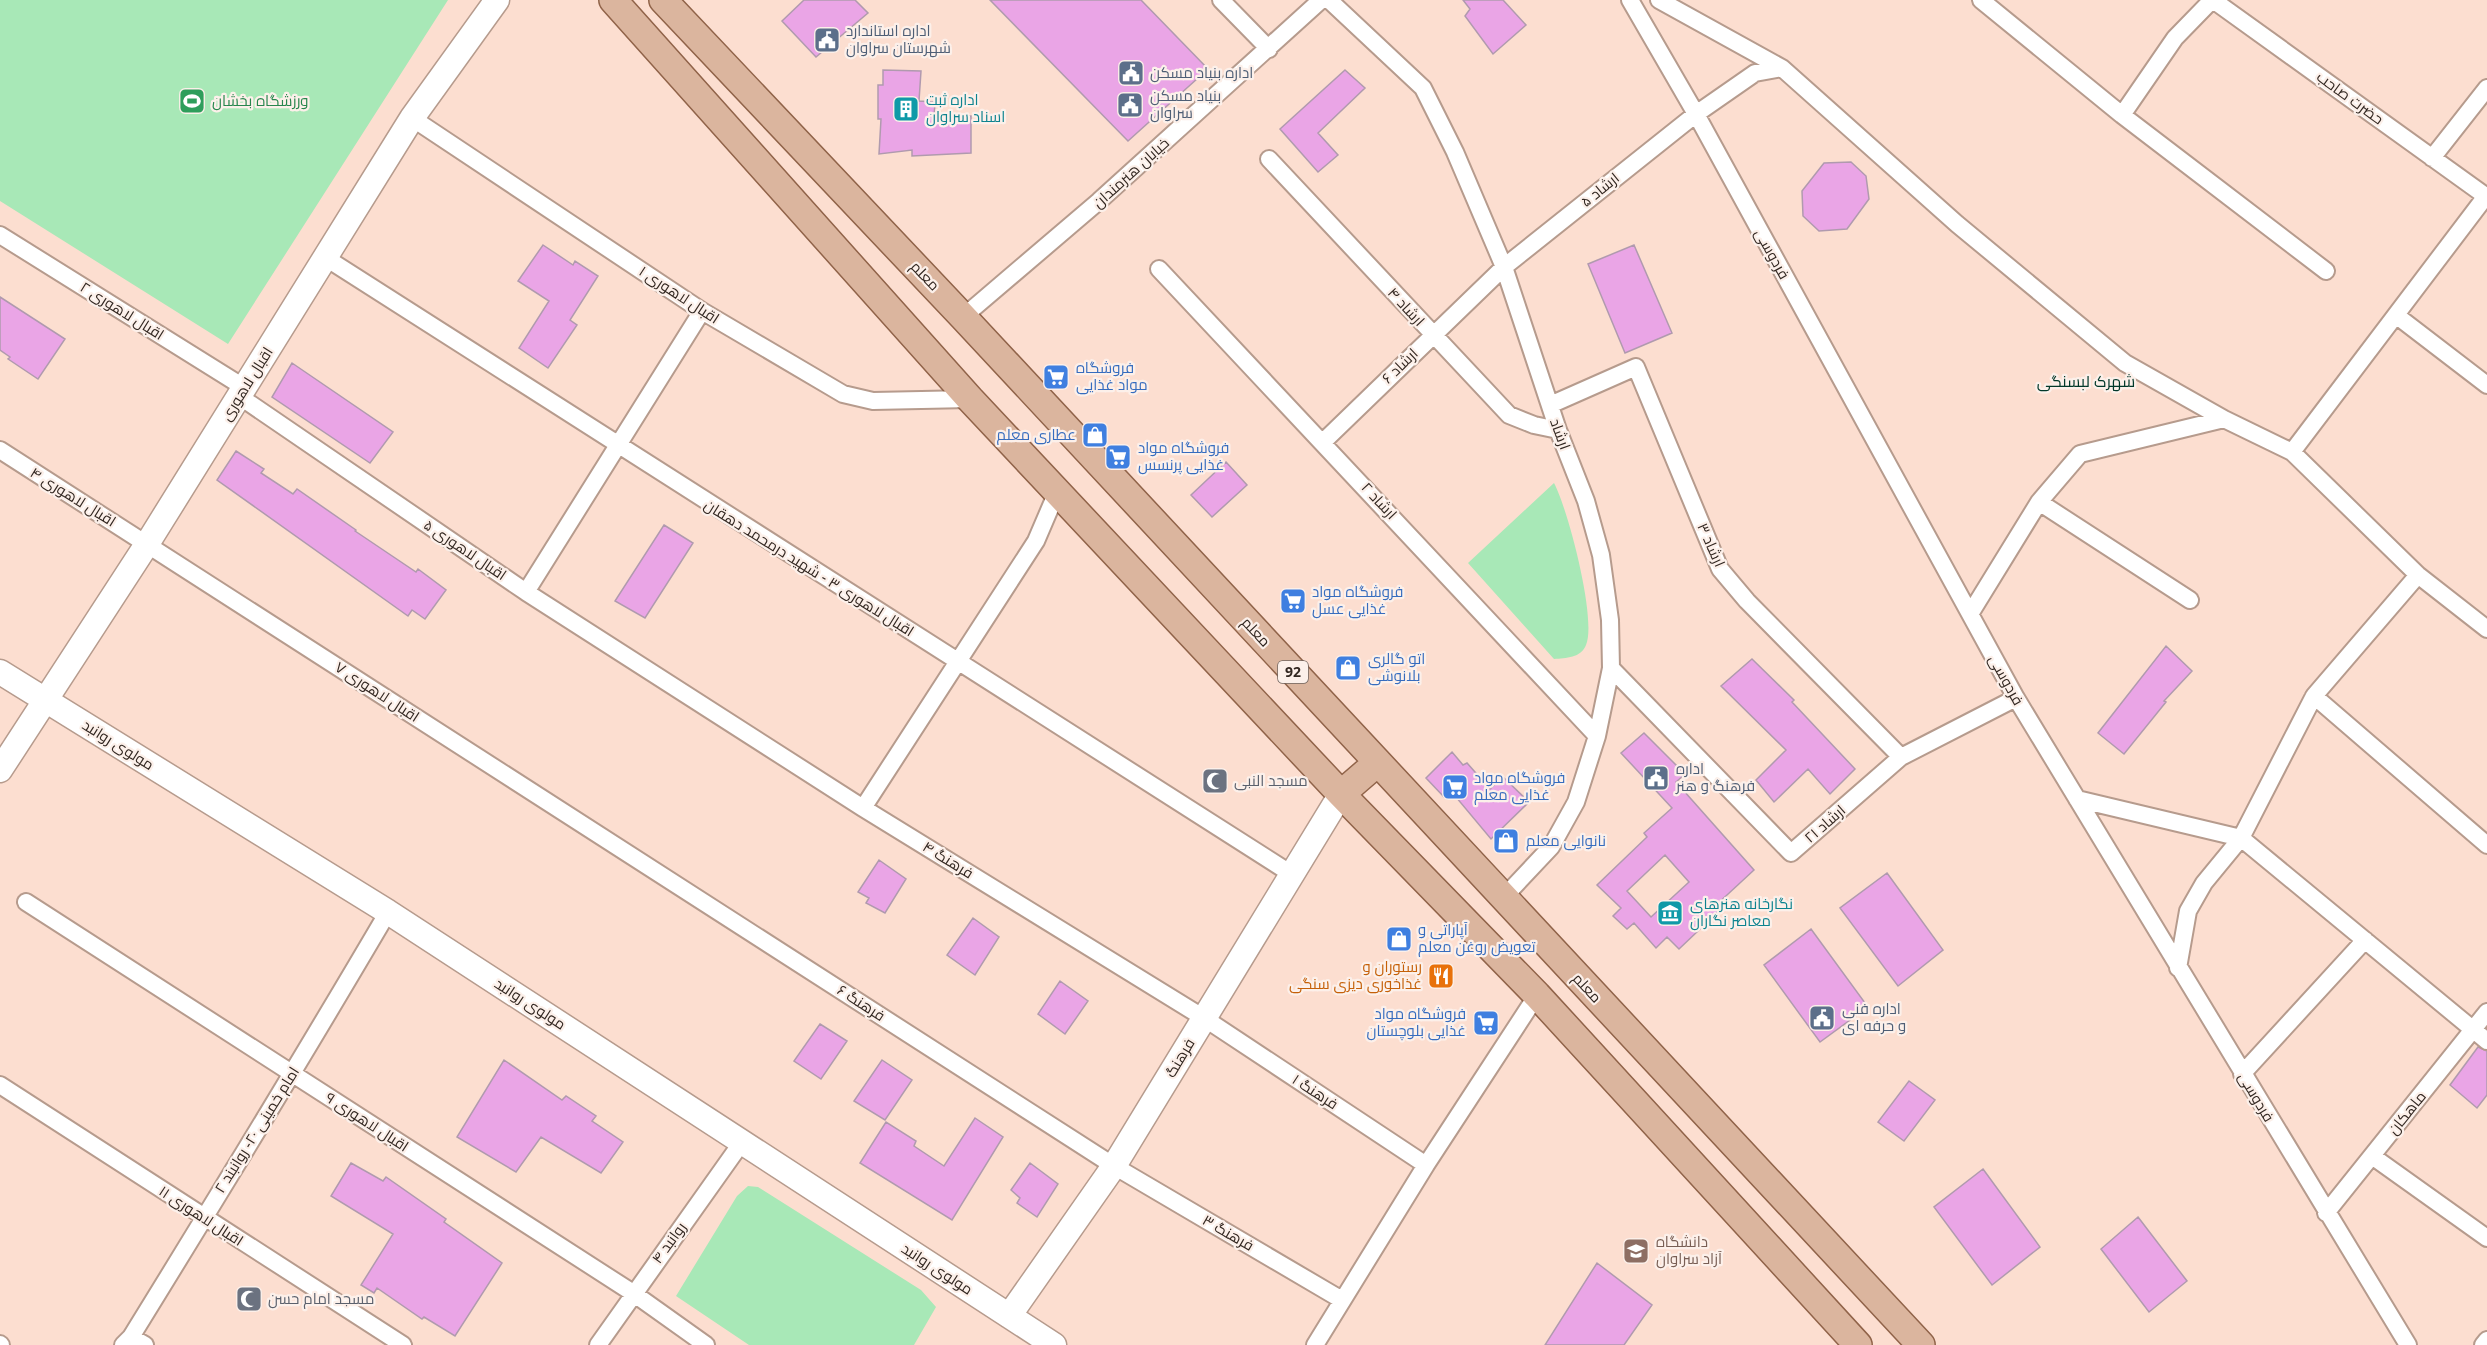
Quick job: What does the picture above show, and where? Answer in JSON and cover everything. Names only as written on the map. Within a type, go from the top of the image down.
[{"type":"main road","points":[[613,0],[970,399],[1341,794],[1537,995],[1858,1345]]},
{"type":"main road","name":"معلم","points":[[663,0],[963,316],[1921,1345]]},
{"type":"main road","points":[[1341,794],[1377,763]]},
{"type":"street","name":"اقبال لاهوری","points":[[0,770],[147,543],[412,118],[497,0]]},
{"type":"street","points":[[1221,0],[1269,49]]},
{"type":"street","name":"خیابان هنرمندان","points":[[963,316],[1099,201],[1269,49],[1320,0]]},
{"type":"street","name":"ارشاد","points":[[1329,0],[1423,88],[1455,152],[1504,267],[1558,430],[1586,501],[1601,555],[1610,620],[1611,668],[1597,736],[1576,802],[1551,847],[1503,898]]},
{"type":"street","name":"فردوسی","points":[[1630,0],[1696,114],[2016,698],[2408,1345]]},
{"type":"street","points":[[1659,0],[1782,68],[1957,224],[2125,363],[2224,419],[2292,452],[2418,575],[2487,629]]},
{"type":"street","points":[[1981,0],[2122,115],[2326,271]]},
{"type":"street","points":[[2122,115],[2175,38],[2213,0]]},
{"type":"street","name":"حضرت صاحب","points":[[2213,0],[2487,197]]},
{"type":"street","name":"ارشاد ۵","points":[[1504,267],[1696,114],[1755,73],[1782,68]]},
{"type":"street","points":[[2432,158],[2487,88]]},
{"type":"street","name":"اقبال لاهوری ۱","points":[[412,118],[702,311],[843,394],[873,401],[970,399]]},
{"type":"street","name":"ارشاد ۴","points":[[1269,159],[1509,415],[1534,425],[1558,430]]},
{"type":"street","points":[[2292,452],[2487,197]]},
{"type":"street","name":"اقبال لاهوری ۲","points":[[0,235],[242,392]]},
{"type":"street","name":"اقبال لاهوری ۳ - شهید درمحمد دهقان","points":[[326,258],[617,446],[1293,875]]},
{"type":"street","name":"ارشاد ۶","points":[[1324,441],[1504,267]]},
{"type":"street","name":"ارشاد ۲","points":[[1159,269],[1324,441],[1597,736]]},
{"type":"street","points":[[526,592],[702,311]]},
{"type":"street","points":[[2397,316],[2487,385]]},
{"type":"street","name":"ارشاد ۳","points":[[1550,405],[1636,367],[1720,569],[1762,617],[1901,757]]},
{"type":"street","name":"اقبال لاهوری ۵","points":[[242,392],[526,592],[695,700]]},
{"type":"street","points":[[1970,614],[2039,502],[2080,454],[2224,419]]},
{"type":"street","name":"اقبال لاهوری ۴","points":[[0,450],[147,543]]},
{"type":"street","points":[[863,808],[956,661],[1036,541],[1057,492]]},
{"type":"street","points":[[2039,502],[2190,600]]},
{"type":"street","name":"اقبال لاهوری ۷","points":[[147,543],[607,840]]},
{"type":"street","points":[[2178,968],[2188,911],[2204,883],[2241,838],[2314,696],[2418,575]]},
{"type":"street","name":"ارشاد ۲۱","points":[[1611,668],[1791,853],[1901,757],[2016,698]]},
{"type":"street","name":"مولوی روانبد","points":[[0,672],[388,912],[1054,1345]]},
{"type":"street","points":[[2314,696],[2487,845]]},
{"type":"street","name":"فرهنگ ۴","points":[[695,700],[863,808],[1204,1018]]},
{"type":"street","name":"فرهنگ","points":[[1009,1316],[1114,1166],[1341,794]]},
{"type":"street","points":[[2077,799],[2241,838],[2487,1041]]},
{"type":"street","name":"فرهنگ ۶","points":[[607,840],[1114,1166]]},
{"type":"street","name":"اقبال لاهوری ۹","points":[[26,902],[633,1293],[706,1345]]},
{"type":"street","name":"امام خمینی ۲۰- روانبند ۲","points":[[133,1342],[202,1217],[292,1075],[388,912]]},
{"type":"street","points":[[2242,1074],[2365,940]]},
{"type":"street","points":[[1315,1345],[1426,1165],[1537,995]]},
{"type":"street","name":"ماهکان","points":[[2326,1213],[2487,1012]]},
{"type":"street","name":"فرهنگ ۱","points":[[1204,1018],[1426,1165]]},
{"type":"street","name":"اقبال لاهوری ۱۱","points":[[0,1085],[403,1345]]},
{"type":"street","name":"روانبد ۴","points":[[598,1345],[742,1142]]},
{"type":"street","points":[[2372,1156],[2487,1238]]},
{"type":"street","name":"فرهنگ ۳","points":[[1114,1166],[1342,1300]]},
{"type":"street","points":[[2482,1345],[2487,1340]]},
{"type":"green space","name":"ورزشگاه بخشان","points":[[0,0],[448,0],[228,344],[0,201]]},
{"type":"green space","points":[[1554,483],[1560,496],[1579,564],[1588,613],[1588,632],[1586,645],[1581,653],[1554,659],[1468,563]]},
{"type":"green space","points":[[748,1186],[758,1187],[921,1290],[936,1307],[914,1345],[749,1345],[676,1296],[737,1196]]},
{"type":"building","points":[[804,0],[855,0],[868,13],[816,57],[782,21]]},
{"type":"building","name":"بنیاد مسکن سراوان","points":[[990,0],[1141,0],[1208,69],[1128,141]]},
{"type":"building","points":[[1463,0],[1503,0],[1526,25],[1493,54],[1465,16],[1470,9]]},
{"type":"building","name":"اداره ثبت اسناد سراوان","points":[[883,70],[921,71],[919,101],[935,102],[934,118],[971,116],[971,153],[912,156],[912,150],[879,154],[881,119],[878,119],[878,85],[883,85]]},
{"type":"building","points":[[1345,70],[1365,88],[1318,133],[1338,155],[1318,172],[1280,129]]},
{"type":"building","points":[[1851,162],[1866,176],[1869,199],[1847,229],[1819,231],[1803,216],[1802,191],[1824,163]]},
{"type":"building","points":[[543,245],[573,265],[575,261],[598,276],[570,320],[577,325],[548,368],[519,348],[549,301],[518,281]]},
{"type":"building","points":[[1634,245],[1672,333],[1625,353],[1588,264]]},
{"type":"building","points":[[0,297],[65,339],[38,379],[8,359],[10,357],[0,350]]},
{"type":"building","points":[[292,363],[393,432],[370,463],[272,397]]},
{"type":"building","points":[[236,451],[264,469],[261,473],[293,494],[297,489],[355,531],[416,572],[418,569],[446,590],[425,619],[412,610],[408,616],[217,480]]},
{"type":"building","points":[[1226,462],[1247,485],[1212,517],[1191,495]]},
{"type":"building","points":[[664,525],[693,543],[645,618],[615,601]]},
{"type":"building","points":[[2166,646],[2192,671],[2164,701],[2166,702],[2124,754],[2098,733]]},
{"type":"building","points":[[1752,659],[1794,700],[1792,702],[1855,769],[1830,794],[1808,769],[1774,802],[1756,780],[1786,750],[1721,686]]},
{"type":"building","points":[[1644,733],[1685,774],[1676,782],[1754,870],[1714,907],[1718,912],[1679,949],[1667,937],[1656,948],[1634,923],[1627,929],[1613,916],[1621,908],[1597,885],[1647,837],[1644,833],[1672,808],[1621,753]],"holes":[[[1665,855],[1689,882],[1651,917],[1627,891]]]},
{"type":"building","points":[[1452,752],[1463,765],[1467,763],[1490,789],[1503,777],[1529,802],[1491,839],[1451,791],[1444,797],[1426,778]]},
{"type":"building","points":[[879,860],[906,879],[885,913],[866,903],[869,898],[858,892]]},
{"type":"building","points":[[1887,873],[1943,950],[1898,986],[1840,908]]},
{"type":"building","points":[[973,918],[999,937],[975,975],[947,955]]},
{"type":"building","points":[[1811,929],[1868,1007],[1820,1042],[1764,965]]},
{"type":"building","points":[[1060,981],[1088,1001],[1065,1034],[1038,1014]]},
{"type":"building","points":[[820,1024],[847,1041],[821,1079],[794,1061]]},
{"type":"building","points":[[2478,1047],[2487,1051],[2487,1095],[2477,1108],[2450,1085]]},
{"type":"building","points":[[504,1060],[562,1100],[566,1096],[596,1116],[592,1121],[623,1142],[601,1173],[541,1137],[516,1172],[457,1137]]},
{"type":"building","points":[[882,1060],[912,1080],[885,1120],[854,1101]]},
{"type":"building","points":[[1909,1081],[1935,1100],[1904,1141],[1878,1122]]},
{"type":"building","points":[[975,1118],[1003,1137],[952,1220],[860,1163],[886,1122],[916,1141],[914,1146],[944,1166]]},
{"type":"building","points":[[351,1163],[383,1181],[386,1177],[446,1219],[444,1222],[502,1263],[455,1336],[424,1317],[422,1319],[377,1288],[374,1293],[361,1285],[393,1234],[331,1196]]},
{"type":"building","points":[[1030,1163],[1058,1184],[1037,1217],[1017,1203],[1020,1198],[1011,1190]]},
{"type":"building","points":[[1983,1169],[2040,1247],[1992,1285],[1934,1207]]},
{"type":"building","points":[[2138,1217],[2187,1281],[2149,1312],[2101,1249]]},
{"type":"building","points":[[1597,1263],[1652,1305],[1624,1345],[1545,1345]]},
{"type":"place","name":"اداره استاندارد شهرستان سراوان","points":[[827,40]]},
{"type":"place","name":"اداره بنیاد مسکن","points":[[1131,73]]},
{"type":"place","name":"ورزشگاه بخشان","points":[[192,101]]},
{"type":"place","name":"بنیاد مسکن سراوان","points":[[1130,105]]},
{"type":"place","name":"اداره ثبت اسناد سراوان","points":[[906,109]]},
{"type":"place","name":"فروشگاه مواد غذایی","points":[[1056,377]]},
{"type":"place","name":"عطاری معلم","points":[[1095,435]]},
{"type":"place","name":"فروشگاه مواد غذایی پرنسس","points":[[1118,457]]},
{"type":"place","name":"فروشگاه مواد غذایی عسل","points":[[1293,601]]},
{"type":"place","name":"اتو گالری بلانوشی","points":[[1348,668]]},
{"type":"place","name":"اداره فرهنگ و هنر","points":[[1656,778]]},
{"type":"place","name":"مسجد النبی","points":[[1215,781]]},
{"type":"place","name":"فروشگاه مواد غذایی معلم","points":[[1455,787]]},
{"type":"place","name":"نانوایی معلم","points":[[1506,841]]},
{"type":"place","name":"نگارخانه هنرهای معاصر نگاران","points":[[1670,913]]},
{"type":"place","name":"آپاراتی و تعویض روغن معلم","points":[[1399,939]]},
{"type":"place","name":"رستوران و غذاخوری دیزی سنگی","points":[[1441,976]]},
{"type":"place","name":"اداره فنی و حرفه ای","points":[[1822,1018]]},
{"type":"place","name":"فروشگاه مواد غذایی بلوچستان","points":[[1486,1023]]},
{"type":"place","name":"دانشگاه آزاد سراوان","points":[[1636,1251]]},
{"type":"place","name":"مسجد امام حسن","points":[[249,1299]]},
{"type":"district","name":"شهرک لبسنگی","points":[[2086,381]]}]
